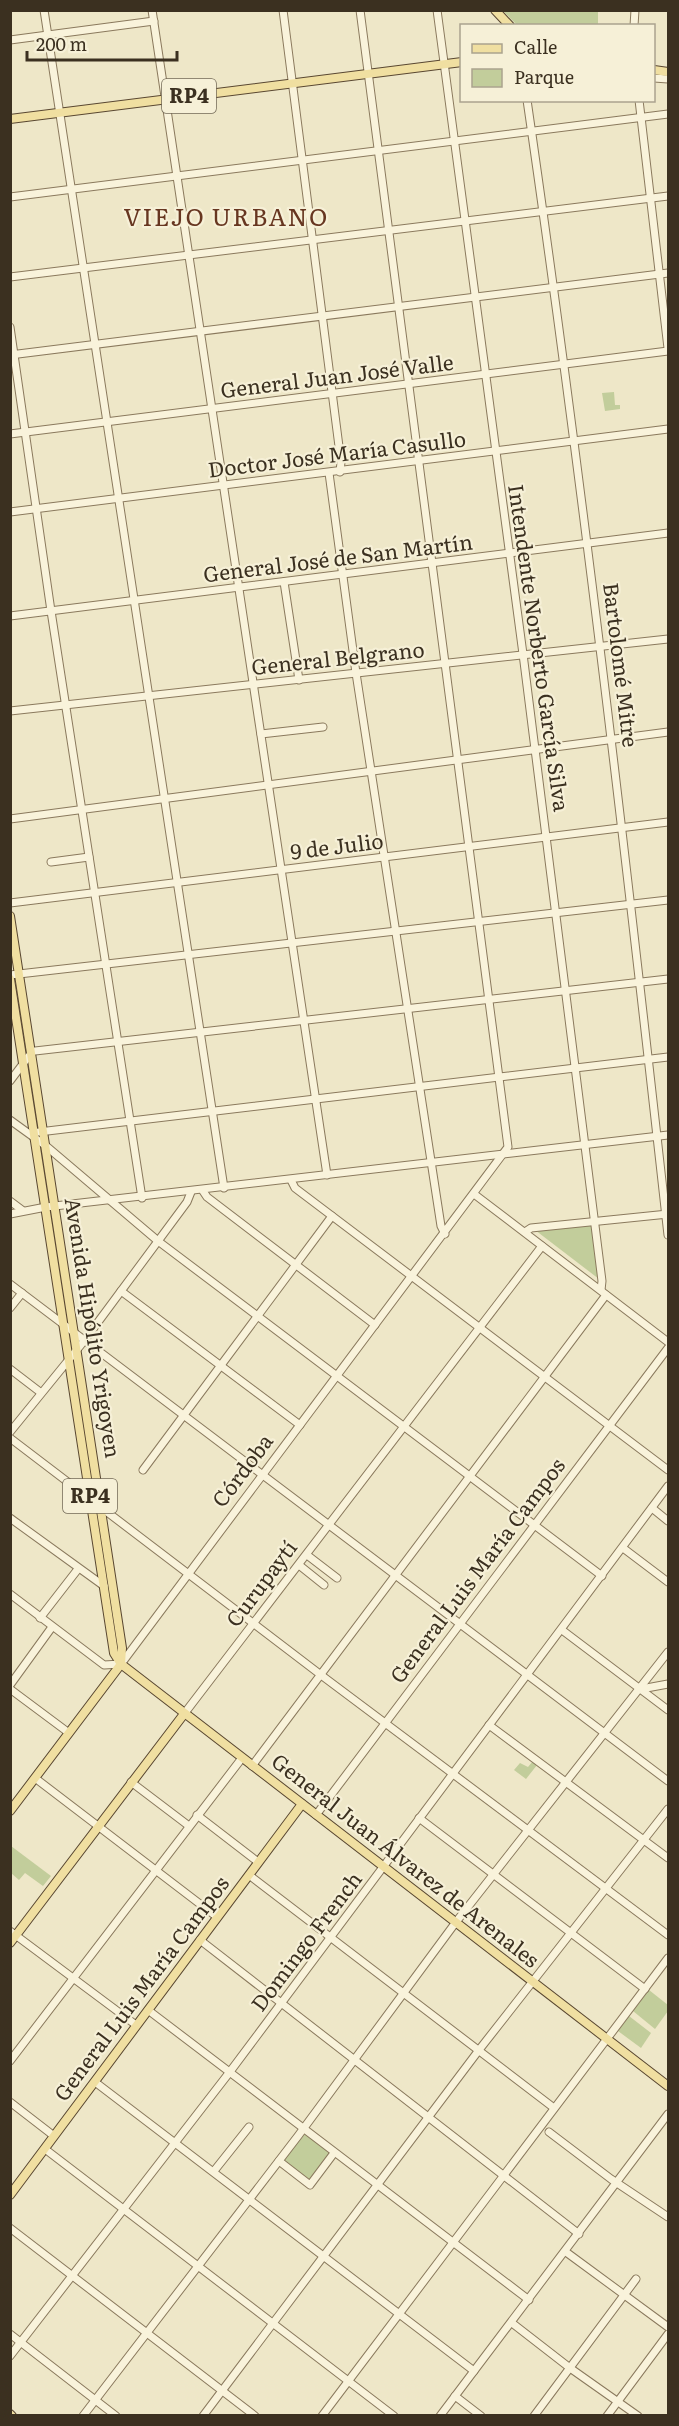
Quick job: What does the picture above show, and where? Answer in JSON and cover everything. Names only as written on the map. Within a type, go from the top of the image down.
[{"type":"main road","points":[[495,10],[507,24]]},
{"type":"main road","name":"RP4","points":[[10,119],[460,62]]},
{"type":"main road","name":"Avenida Hipólito Yrigoyen","points":[[10,916],[24,1063],[74,1333],[122,1648],[121,1664]]},
{"type":"main road","name":"Avenida Hipólito Yrigoyen","points":[[14,976],[32,1052],[36,1134],[46,1146],[50,1206],[65,1326],[114,1653],[121,1664]]},
{"type":"main road","name":"General Juan Álvarez de Arenales","points":[[121,1664],[669,2086]]},
{"type":"main road","name":"Córdoba","points":[[10,1810],[14,1800],[35,1778],[121,1664]]},
{"type":"main road","name":"Curupaytí","points":[[12,1937],[184,1714]]},
{"type":"main road","name":"General Luis María Campos","points":[[10,2195],[302,1804]]},
{"type":"street","points":[[44,10],[224,1188]]},
{"type":"street","points":[[152,10],[327,1175]]},
{"type":"street","points":[[283,10],[340,472]]},
{"type":"street","points":[[360,10],[470,846],[508,1147],[505,1154]]},
{"type":"street","name":"Intendente Norberto García Silva","points":[[438,10],[604,1292]]},
{"type":"street","points":[[10,40],[154,21]]},
{"type":"street","name":"Bartolomé Mitre","points":[[527,102],[564,365],[623,827],[669,1235]]},
{"type":"street","points":[[639,102],[669,349]]},
{"type":"street","points":[[10,197],[669,114]]},
{"type":"street","points":[[10,278],[669,196]]},
{"type":"street","points":[[13,355],[669,273]]},
{"type":"street","points":[[10,327],[141,1198]]},
{"type":"street","name":"General Juan José Valle","points":[[10,434],[410,385],[669,349]]},
{"type":"street","name":"Doctor José María Casullo","points":[[10,512],[329,474],[669,429]]},
{"type":"street","points":[[329,474],[395,931],[441,1226],[445,1234]]},
{"type":"street","name":"General José de San Martín","points":[[10,616],[669,533]]},
{"type":"street","points":[[284,582],[299,680]]},
{"type":"street","name":"General Belgrano","points":[[10,711],[669,639]]},
{"type":"street","points":[[261,734],[323,727]]},
{"type":"street","points":[[10,819],[669,732]]},
{"type":"street","name":"9 de Julio","points":[[10,903],[669,822]]},
{"type":"street","points":[[51,862],[89,857]]},
{"type":"street","points":[[14,976],[669,900]]},
{"type":"street","points":[[10,1081],[32,1052],[669,979]]},
{"type":"street","points":[[10,1120],[36,1134],[315,1097],[669,1057]]},
{"type":"street","points":[[10,1214],[50,1206],[203,1191],[669,1135]]},
{"type":"street","points":[[46,1146],[158,1241],[602,1576]]},
{"type":"street","name":"Córdoba","points":[[121,1664],[505,1154]]},
{"type":"street","points":[[291,1180],[295,1188],[669,1470]]},
{"type":"street","points":[[203,1191],[207,1197],[375,1325]]},
{"type":"street","points":[[10,1432],[40,1392],[84,1341],[191,1192]]},
{"type":"street","points":[[474,1194],[669,1342]]},
{"type":"street","points":[[10,1201],[22,1210]]},
{"type":"street","points":[[525,1232],[531,1228],[667,1214]]},
{"type":"street","points":[[143,1470],[332,1216]]},
{"type":"street","name":"Curupaytí","points":[[184,1714],[256,1624],[542,1246]]},
{"type":"street","points":[[10,1284],[669,1781]]},
{"type":"street","points":[[121,1291],[300,1425]]},
{"type":"street","points":[[252,1766],[544,1377],[604,1292]]},
{"type":"street","points":[[10,1308],[22,1293]]},
{"type":"street","name":"General Luis María Campos","points":[[316,1815],[669,1348]]},
{"type":"street","points":[[10,1369],[40,1392]]},
{"type":"street","points":[[10,1438],[321,1676],[669,1935]]},
{"type":"street","name":"Domingo French","points":[[10,2356],[229,2073],[669,1486]]},
{"type":"street","points":[[652,1508],[669,1521]]},
{"type":"street","points":[[10,1518],[104,1586]]},
{"type":"street","points":[[623,1548],[669,1582]]},
{"type":"street","points":[[307,1555],[337,1578]]},
{"type":"street","points":[[299,1565],[324,1585]]},
{"type":"street","points":[[40,1618],[78,1569]]},
{"type":"street","points":[[10,1594],[104,1665],[121,1664]]},
{"type":"street","points":[[52,1627],[10,1687],[69,1733]]},
{"type":"street","points":[[562,1630],[669,1710]]},
{"type":"street","points":[[83,2415],[279,2161],[456,1922],[669,1652]]},
{"type":"street","points":[[641,1689],[669,1684]]},
{"type":"street","points":[[489,1725],[669,1858]]},
{"type":"street","points":[[10,2061],[242,1758]]},
{"type":"street","points":[[35,1778],[217,1917]]},
{"type":"street","points":[[131,1782],[189,1826]]},
{"type":"street","points":[[204,2415],[479,2050],[669,1809]]},
{"type":"street","points":[[197,1815],[258,1862]]},
{"type":"street","points":[[419,1818],[645,1989]]},
{"type":"street","points":[[249,1875],[554,2108]]},
{"type":"street","points":[[12,1937],[73,1978],[136,2025]]},
{"type":"street","points":[[200,1940],[579,2234]]},
{"type":"street","points":[[322,2415],[669,1958]]},
{"type":"street","points":[[147,2010],[529,2300]]},
{"type":"street","points":[[95,2082],[176,2141],[324,2258],[474,2371]]},
{"type":"street","points":[[10,2102],[54,2136]]},
{"type":"street","points":[[440,2415],[669,2114]]},
{"type":"street","points":[[214,2171],[249,2127]]},
{"type":"street","points":[[549,2132],[617,2183],[669,2217]]},
{"type":"street","points":[[45,2149],[394,2415]]},
{"type":"street","points":[[279,2161],[310,2185],[334,2153]]},
{"type":"street","points":[[10,2228],[255,2415]]},
{"type":"street","points":[[566,2252],[669,2327]]},
{"type":"street","points":[[534,2415],[636,2279]]},
{"type":"street","points":[[512,2323],[570,2368],[638,2415]]},
{"type":"street","points":[[10,2334],[116,2415]]},
{"type":"street","points":[[607,2415],[669,2334]]},
{"type":"street","points":[[455,2396],[481,2415]]},
{"type":"green space","points":[[503,11],[598,11],[598,24],[516,24]]},
{"type":"green space","points":[[614,392],[615,405],[620,405],[620,409],[605,411],[602,393]]},
{"type":"green space","points":[[592,1224],[599,1279],[535,1230]]},
{"type":"green space","points":[[533,1761],[537,1765],[526,1779],[514,1770],[520,1763],[528,1767]]},
{"type":"green space","points":[[11,1846],[51,1876],[43,1886],[25,1873],[19,1880],[11,1873]]},
{"type":"green space","points":[[649,1990],[668,2005],[668,2011],[655,2029],[633,2011]]},
{"type":"green space","points":[[629,2016],[651,2033],[641,2048],[618,2031]]},
{"type":"green space","points":[[305,2134],[331,2154],[309,2181],[283,2161]]},
{"type":"district","name":"VIEJO URBANO","points":[[226,218]]}]
